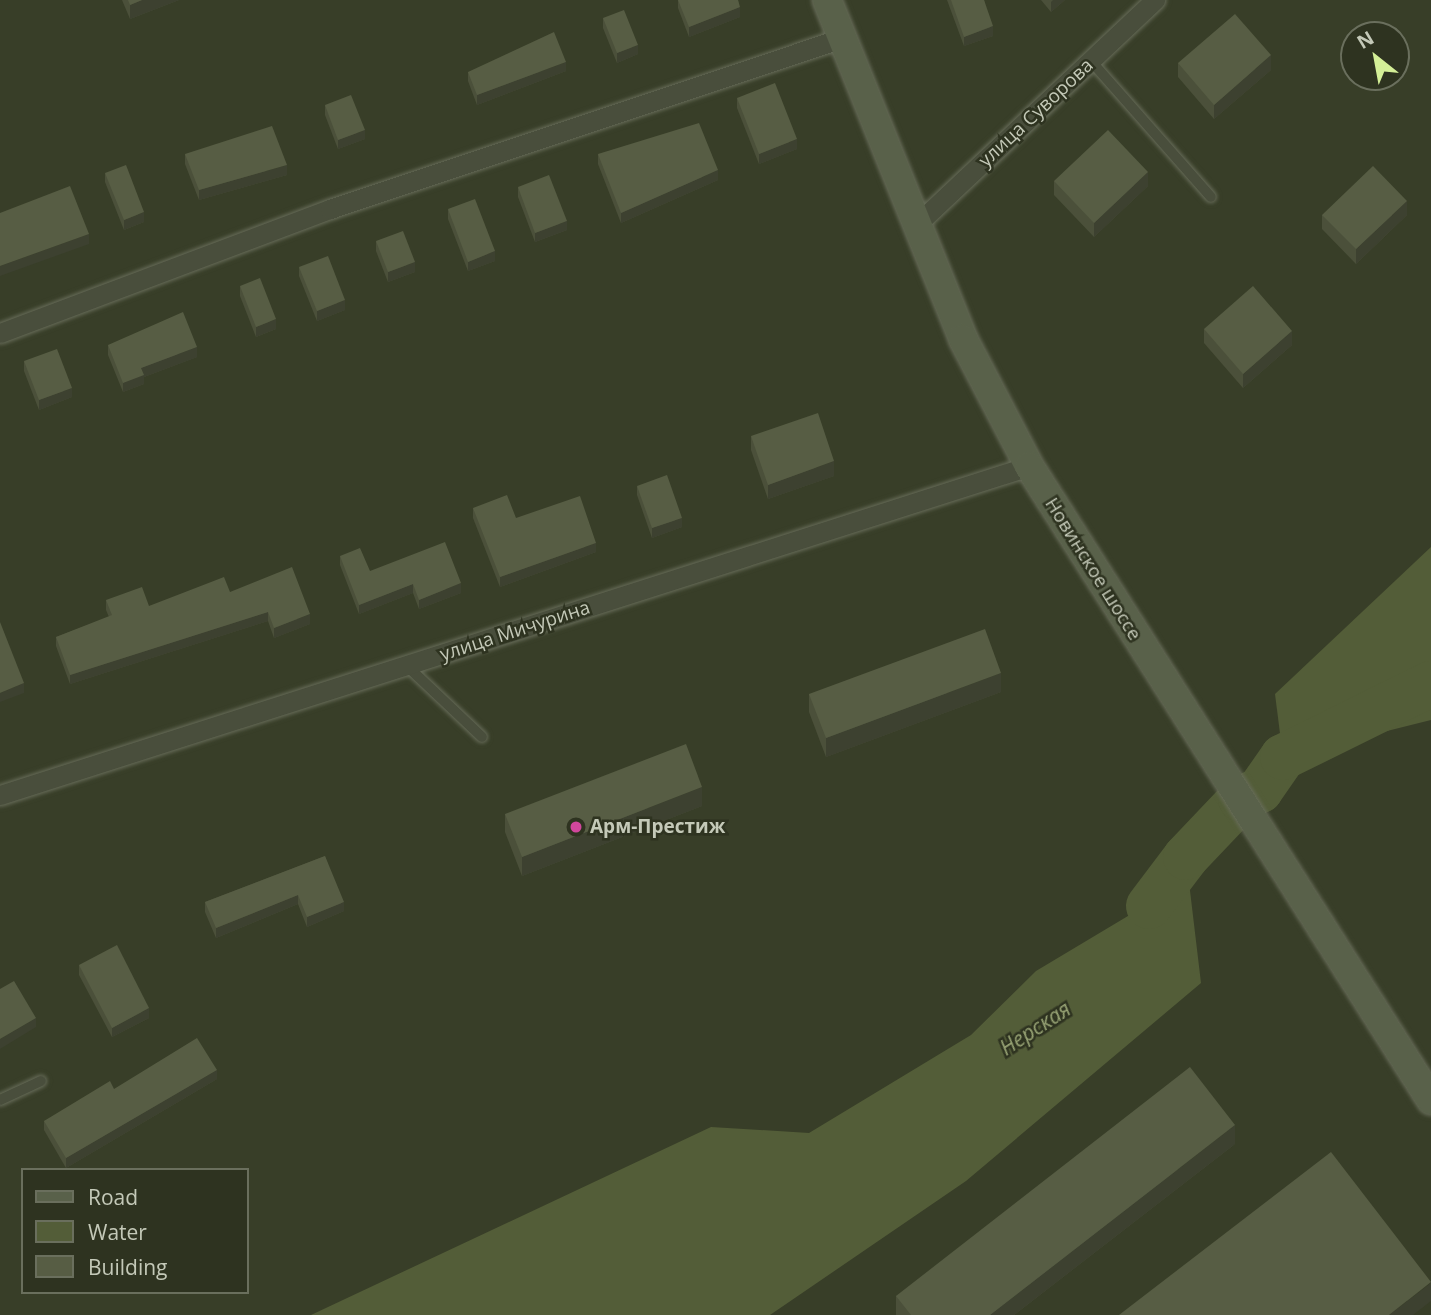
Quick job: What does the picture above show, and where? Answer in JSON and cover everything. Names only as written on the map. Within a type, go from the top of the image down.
[{"type":"street","name":"Новинское шоссе","points":[[827,0],[915,226],[963,339],[1030,466],[1174,700],[1431,1100]]},
{"type":"street","name":"улица Суворова","points":[[915,226],[1155,0]]},
{"type":"street","points":[[0,332],[330,209],[842,38]]},
{"type":"street","name":"улица Мичурина","points":[[0,795],[1030,466]]},
{"type":"lane","points":[[1091,61],[1211,197]]},
{"type":"lane","points":[[407,666],[482,737]]},
{"type":"lane","points":[[0,1100],[41,1081]]},
{"type":"water","points":[[1431,547],[1431,720],[1283,757],[1275,694]]},
{"type":"water","points":[[1186,857],[1201,983],[966,1181],[770,1315],[311,1315],[711,1127],[809,1133],[971,1035],[1036,971],[1143,907]]},
{"type":"building","points":[[128,0],[142,0],[130,5]]},
{"type":"building","points":[[678,0],[738,0],[740,7],[689,27]]},
{"type":"building","points":[[951,0],[984,0],[993,26],[964,37]]},
{"type":"building","points":[[624,10],[638,45],[617,53],[603,18]]},
{"type":"building","points":[[1235,14],[1271,55],[1214,105],[1178,63]]},
{"type":"building","points":[[554,32],[566,62],[477,95],[468,72]]},
{"type":"building","points":[[775,83],[797,139],[759,154],[737,98]]},
{"type":"building","points":[[351,95],[365,130],[338,140],[325,105]]},
{"type":"building","points":[[699,123],[718,170],[621,213],[598,154]]},
{"type":"building","points":[[272,126],[287,165],[199,190],[185,154]]},
{"type":"building","points":[[1108,130],[1148,172],[1094,223],[1054,181]]},
{"type":"building","points":[[126,165],[144,212],[124,220],[105,173]]},
{"type":"building","points":[[1373,166],[1407,201],[1356,249],[1322,215]]},
{"type":"building","points":[[549,175],[567,221],[535,233],[518,187]]},
{"type":"building","points":[[70,186],[89,234],[0,266],[0,213]]},
{"type":"building","points":[[475,199],[495,251],[468,262],[448,209]]},
{"type":"building","points":[[403,231],[415,262],[388,272],[376,241]]},
{"type":"building","points":[[328,256],[345,300],[317,311],[299,267]]},
{"type":"building","points":[[260,278],[276,319],[256,327],[240,286]]},
{"type":"building","points":[[1253,286],[1292,331],[1243,374],[1204,329]]},
{"type":"building","points":[[183,312],[197,347],[141,368],[144,375],[123,383],[108,345]]},
{"type":"building","points":[[57,349],[72,388],[39,400],[24,361]]},
{"type":"building","points":[[818,413],[834,461],[768,485],[751,436]]},
{"type":"building","points":[[667,475],[682,518],[652,528],[637,486]]},
{"type":"building","points":[[507,495],[516,518],[580,496],[596,543],[500,577],[473,508]]},
{"type":"building","points":[[445,542],[461,583],[419,600],[413,584],[359,605],[340,556],[360,548],[370,571]]},
{"type":"building","points":[[292,567],[310,614],[274,628],[268,612],[70,675],[56,637],[112,615],[106,600],[142,587],[149,606],[224,577],[230,592]]},
{"type":"building","points":[[0,622],[24,683],[0,693]]},
{"type":"building","points":[[985,629],[1001,673],[826,738],[809,694]]},
{"type":"building","points":[[686,744],[702,787],[522,857],[505,814]]},
{"type":"building","points":[[325,856],[344,902],[307,917],[298,895],[216,928],[205,902]]},
{"type":"building","points":[[117,945],[149,1008],[112,1028],[79,965]]},
{"type":"building","points":[[14,981],[36,1018],[0,1039],[0,989]]},
{"type":"building","points":[[197,1038],[217,1070],[66,1158],[44,1121],[110,1081],[114,1089]]},
{"type":"building","points":[[1190,1067],[1235,1125],[990,1315],[911,1315],[896,1296]]},
{"type":"building","points":[[1331,1152],[1431,1282],[1389,1315],[1119,1315]]},
{"type":"waterway","name":"Нерская","points":[[1149,906],[1186,857],[1241,799],[1260,790],[1283,757],[1431,684]]},
{"type":"place","name":"Арм-Престиж","points":[[576,827]]}]
